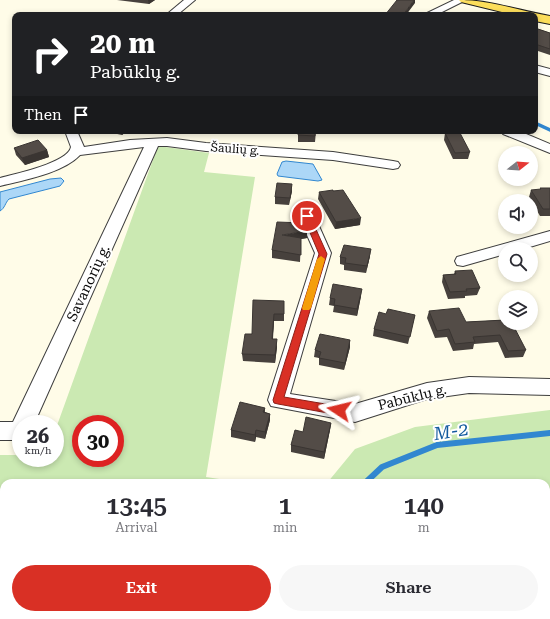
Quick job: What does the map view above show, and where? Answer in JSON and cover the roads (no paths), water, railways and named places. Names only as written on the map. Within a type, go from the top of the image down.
[{"type":"main road","points":[[465,0],[488,3],[518,12]]},
{"type":"main road","points":[[538,18],[550,20]]},
{"type":"street","points":[[175,12],[190,0]]},
{"type":"street","points":[[435,12],[462,0]]},
{"type":"street","points":[[538,69],[550,73]]},
{"type":"street","points":[[0,182],[46,169],[70,158],[76,152],[77,146],[72,134]]},
{"type":"street","name":"Savanorių g.","points":[[27,415],[160,142],[172,134]]},
{"type":"street","points":[[515,134],[550,149]]},
{"type":"street","name":"Šaulių g.","points":[[76,152],[160,142],[206,147],[333,156],[393,165]]},
{"type":"street","name":"Pabūklų g.","points":[[307,216],[323,254],[278,400],[355,413],[427,391],[469,385],[550,387]]},
{"type":"street","points":[[463,261],[550,236]]},
{"type":"street","points":[[0,431],[12,431]]},
{"type":"water","points":[[286,161],[313,164],[322,180],[318,181],[278,176],[277,174],[282,162]]},
{"type":"water","points":[[61,178],[64,181],[60,186],[9,199],[0,211],[0,192],[50,179]]},
{"type":"waterway","points":[[538,124],[550,130]]},
{"type":"waterway","name":"M-2","points":[[369,479],[382,467],[437,445],[550,433]]}]
